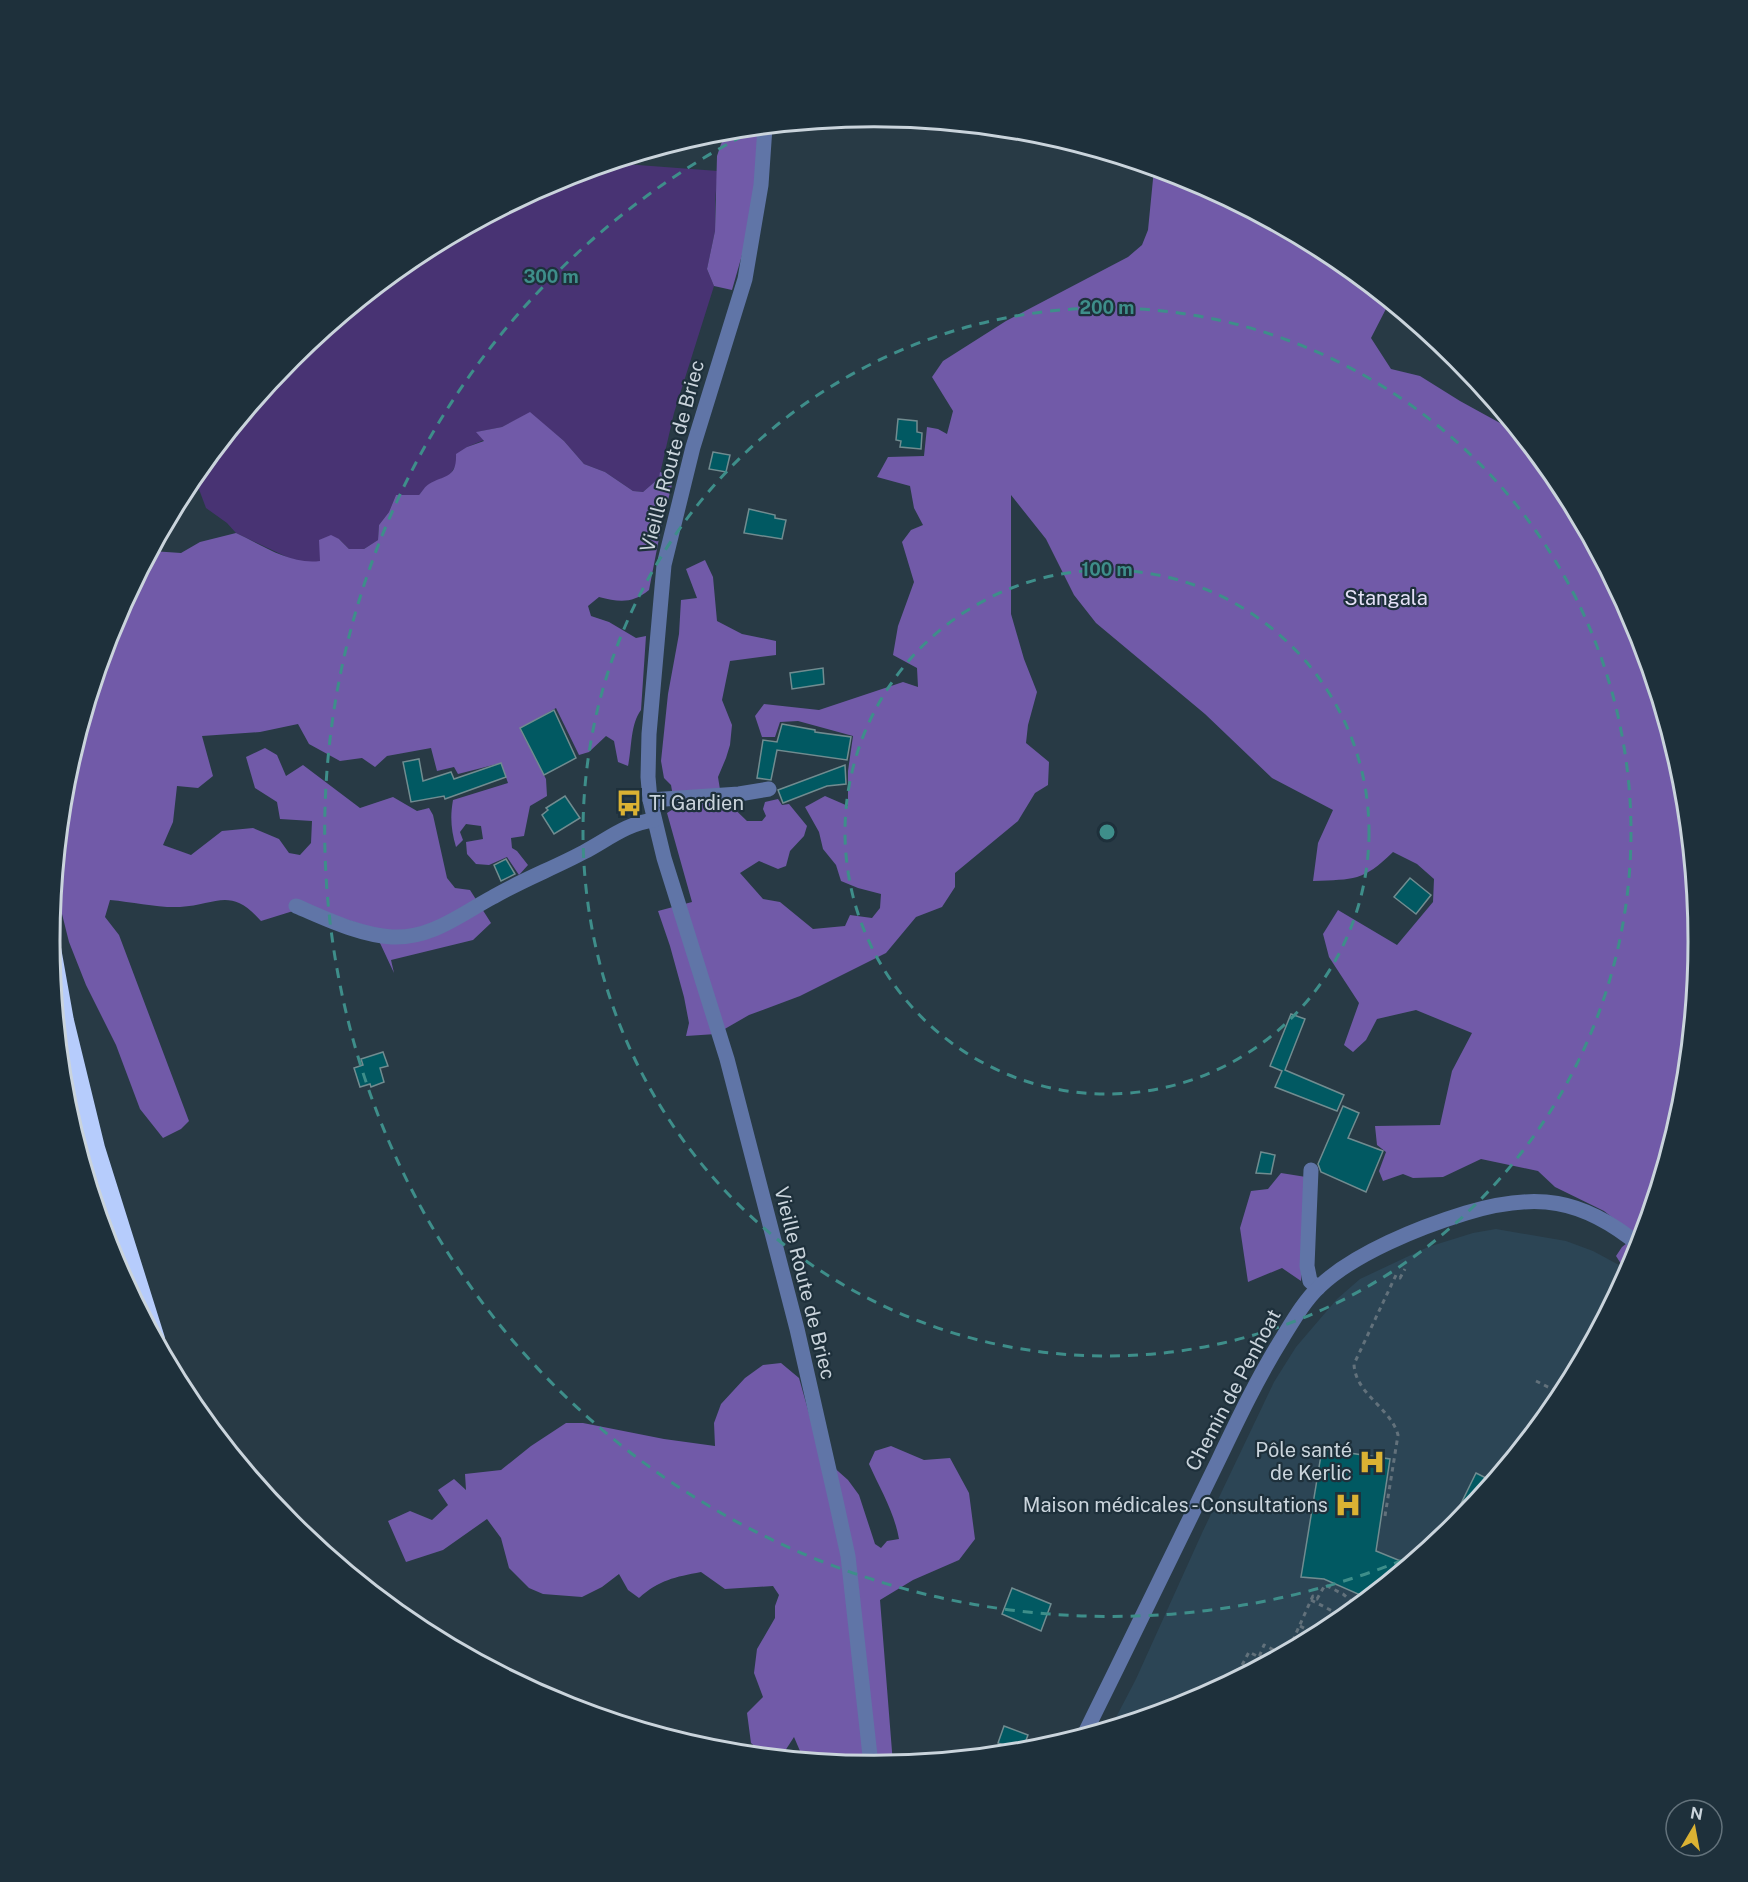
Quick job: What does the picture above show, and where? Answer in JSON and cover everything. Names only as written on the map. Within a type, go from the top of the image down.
[{"type":"highway","points":[[64,1016],[96,1148],[144,1301]]},
{"type":"street","name":"Vieille Route de Briec","points":[[764,135],[761,185],[745,279],[693,447],[664,565],[649,734],[650,800],[681,916],[727,1059],[797,1329],[848,1556],[870,1755]]},
{"type":"street","points":[[650,800],[739,794],[769,789]]},
{"type":"street","points":[[296,906],[350,928],[371,933],[390,937],[418,934],[438,928],[467,914],[493,897],[617,833],[642,822],[654,820]]},
{"type":"street","points":[[1311,1170],[1307,1266],[1310,1281],[1318,1288]]},
{"type":"street","name":"Chemin de Penhoat","points":[[1088,1726],[1260,1376],[1294,1319],[1318,1288],[1352,1264],[1413,1232],[1469,1212],[1513,1203],[1551,1202],[1577,1208],[1605,1221],[1631,1239]]},
{"type":"path","points":[[1385,1516],[1398,1435],[1393,1423],[1359,1382],[1354,1364],[1396,1275],[1400,1278],[1405,1269]]},
{"type":"path","points":[[1536,1381],[1553,1390]]},
{"type":"path","points":[[1294,1638],[1313,1596],[1317,1599],[1325,1585],[1351,1601]]},
{"type":"path","points":[[1311,1600],[1334,1612]]},
{"type":"path","points":[[1300,1626],[1307,1630]]},
{"type":"path","points":[[1241,1667],[1249,1652],[1258,1657],[1264,1645],[1274,1650]]},
{"type":"shaded area","points":[[631,164],[718,171],[715,231],[707,269],[714,286],[674,413],[659,478],[643,492],[633,491],[605,472],[584,464],[564,441],[530,413],[502,427],[477,432],[484,440],[467,447],[448,478],[428,485],[419,495],[396,495],[389,512],[379,525],[378,540],[364,549],[349,549],[339,539],[320,562],[307,563],[289,558],[236,533],[227,523],[206,508],[198,487],[228,445],[262,404],[298,365],[337,329],[378,295],[422,264],[514,211],[612,170]]},
{"type":"shaded area","name":"Pôle santé de Kerlic","points":[[1496,1229],[1566,1241],[1593,1251],[1620,1266],[1579,1348],[1520,1437],[1450,1517],[1370,1587],[1326,1618],[1234,1671],[1186,1693],[1116,1718],[1274,1382],[1296,1347],[1337,1299],[1360,1279],[1428,1247],[1473,1233]]},
{"type":"green space","points":[[759,136],[756,193],[732,290],[714,286],[707,269],[715,231],[717,156],[722,142]]},
{"type":"green space","name":"Stangala","points":[[1153,177],[1234,211],[1281,236],[1370,295],[1386,308],[1371,338],[1391,369],[1420,376],[1503,425],[1551,489],[1604,581],[1645,679],[1660,730],[1681,835],[1686,888],[1688,941],[1681,1047],[1660,1152],[1633,1234],[1604,1211],[1555,1187],[1538,1171],[1481,1159],[1443,1177],[1413,1178],[1403,1174],[1383,1181],[1379,1171],[1386,1152],[1377,1145],[1375,1126],[1440,1125],[1452,1071],[1472,1033],[1416,1010],[1377,1019],[1366,1040],[1353,1052],[1344,1045],[1359,1003],[1329,957],[1323,934],[1338,910],[1397,945],[1433,902],[1434,879],[1417,864],[1393,852],[1373,869],[1357,877],[1313,881],[1318,843],[1333,810],[1272,778],[1205,714],[1096,623],[1074,595],[1046,539],[1011,495],[1011,614],[1024,659],[1037,692],[1028,725],[1026,743],[1049,762],[1048,785],[1035,793],[1018,821],[955,873],[955,887],[942,907],[916,917],[886,953],[800,996],[749,1015],[716,1034],[686,1036],[689,1023],[684,997],[658,911],[692,902],[667,813],[675,808],[671,785],[664,778],[661,761],[668,694],[679,634],[681,600],[697,598],[686,569],[705,560],[713,577],[717,621],[742,634],[776,641],[776,655],[730,661],[722,700],[732,725],[730,745],[718,777],[721,796],[747,821],[762,821],[766,816],[763,809],[765,802],[778,799],[782,805],[789,804],[807,826],[804,836],[790,851],[786,866],[778,869],[759,861],[740,873],[763,899],[780,902],[813,929],[845,926],[850,915],[872,918],[880,908],[881,894],[841,881],[836,865],[823,849],[819,832],[805,807],[825,796],[848,806],[848,771],[853,736],[798,721],[780,722],[775,737],[762,737],[755,716],[764,704],[819,710],[903,682],[918,687],[917,668],[893,655],[898,626],[914,582],[902,542],[911,530],[923,525],[914,508],[910,486],[877,477],[888,457],[924,456],[927,427],[947,434],[953,411],[932,377],[943,361],[1006,321],[1128,257],[1142,245],[1148,230]]},
{"type":"green space","points":[[530,412],[564,441],[584,464],[605,472],[633,491],[643,492],[659,478],[660,472],[674,477],[649,590],[637,598],[625,601],[599,597],[588,606],[591,616],[609,622],[636,638],[646,636],[641,710],[633,730],[628,766],[618,762],[614,741],[606,736],[589,752],[579,755],[556,708],[520,729],[546,779],[547,796],[530,806],[524,836],[511,838],[512,848],[528,865],[519,875],[507,857],[489,865],[476,864],[467,854],[466,842],[483,839],[481,826],[466,824],[460,832],[463,840],[456,847],[452,829],[453,800],[508,783],[501,763],[458,774],[454,767],[437,771],[431,748],[387,756],[375,767],[362,758],[340,761],[309,744],[298,724],[260,732],[202,736],[213,776],[198,788],[177,786],[173,822],[163,845],[191,855],[222,831],[253,828],[279,839],[289,853],[300,855],[311,843],[312,821],[280,819],[277,802],[255,788],[246,757],[265,748],[277,755],[286,776],[303,765],[360,808],[393,797],[417,811],[429,808],[433,815],[447,878],[455,888],[470,890],[491,923],[473,940],[391,960],[394,973],[373,928],[306,907],[261,921],[250,910],[232,901],[223,900],[193,906],[172,907],[110,900],[105,917],[119,935],[189,1121],[181,1129],[163,1138],[140,1109],[116,1045],[86,985],[69,942],[61,911],[67,835],[88,730],[103,679],[144,581],[160,552],[181,553],[200,542],[236,533],[276,553],[298,560],[320,561],[319,540],[331,535],[349,549],[364,549],[378,540],[379,525],[389,512],[396,495],[419,495],[428,485],[452,472],[456,454],[484,441],[476,432],[502,427]]},
{"type":"green space","points":[[1281,1173],[1306,1177],[1306,1220],[1301,1281],[1282,1268],[1248,1282],[1240,1228],[1251,1191],[1268,1189]]},
{"type":"green space","name":"Stangala","points":[[1631,1240],[1621,1264],[1616,1256]]},
{"type":"green space","points":[[781,1363],[799,1378],[821,1456],[848,1480],[859,1495],[875,1544],[881,1548],[887,1541],[899,1539],[890,1510],[869,1464],[875,1451],[891,1446],[924,1460],[950,1458],[969,1493],[975,1539],[959,1560],[913,1580],[880,1600],[892,1754],[800,1751],[794,1737],[786,1750],[754,1746],[751,1743],[747,1713],[763,1697],[754,1673],[757,1649],[775,1618],[775,1606],[779,1595],[773,1586],[725,1589],[701,1572],[668,1580],[653,1587],[639,1598],[628,1590],[619,1574],[602,1587],[582,1597],[543,1594],[529,1588],[509,1568],[501,1538],[487,1519],[443,1550],[406,1562],[388,1521],[410,1511],[432,1520],[448,1505],[438,1490],[454,1479],[466,1490],[465,1474],[501,1470],[531,1446],[566,1423],[583,1423],[664,1439],[715,1446],[714,1423],[721,1404],[745,1378],[763,1365]]},
{"type":"building","points":[[898,419],[917,421],[917,432],[922,433],[921,449],[900,447],[901,441],[896,440]]},
{"type":"building","points":[[713,452],[730,455],[726,472],[709,469]]},
{"type":"building","points":[[749,509],[786,520],[782,539],[744,533]]},
{"type":"building","points":[[823,668],[824,684],[792,689],[790,673]]},
{"type":"building","points":[[554,710],[576,758],[544,775],[520,728]]},
{"type":"building","points":[[782,724],[851,737],[847,760],[777,750],[771,780],[757,778],[763,740],[777,742]]},
{"type":"building","points":[[419,759],[423,781],[451,772],[454,779],[501,763],[506,777],[445,799],[444,796],[411,802],[403,762]]},
{"type":"building","points":[[845,765],[846,784],[827,786],[783,803],[778,790]]},
{"type":"building","points":[[565,796],[580,818],[554,834],[542,815],[548,810],[546,808]]},
{"type":"building","points":[[506,859],[515,874],[501,881],[494,865]]},
{"type":"building","points":[[1410,878],[1431,895],[1416,914],[1394,897]]},
{"type":"building","points":[[1291,1014],[1305,1019],[1285,1070],[1344,1095],[1337,1111],[1275,1087],[1282,1071],[1270,1066]]},
{"type":"building","points":[[383,1052],[388,1066],[380,1068],[384,1082],[371,1087],[370,1084],[360,1087],[354,1068],[363,1065],[361,1059]]},
{"type":"building","points":[[1343,1106],[1359,1113],[1348,1138],[1383,1151],[1366,1192],[1321,1172],[1318,1164]]},
{"type":"building","points":[[1261,1152],[1275,1155],[1271,1174],[1256,1173]]},
{"type":"building","name":"Maison médicales - Consultations","points":[[1322,1449],[1390,1459],[1376,1551],[1401,1561],[1359,1595],[1324,1579],[1301,1577]]},
{"type":"building","points":[[1476,1473],[1486,1478],[1460,1507]]},
{"type":"building","points":[[1012,1588],[1051,1604],[1041,1631],[1002,1614]]},
{"type":"building","points":[[1004,1726],[1028,1735],[1026,1740],[998,1743]]},
{"type":"place","name":"Ti Gardien","points":[[629,803]]},
{"type":"place","name":"Pôle santé de Kerlic","points":[[1372,1462]]},
{"type":"place","name":"Maison médicales - Consultations","points":[[1348,1505]]}]
